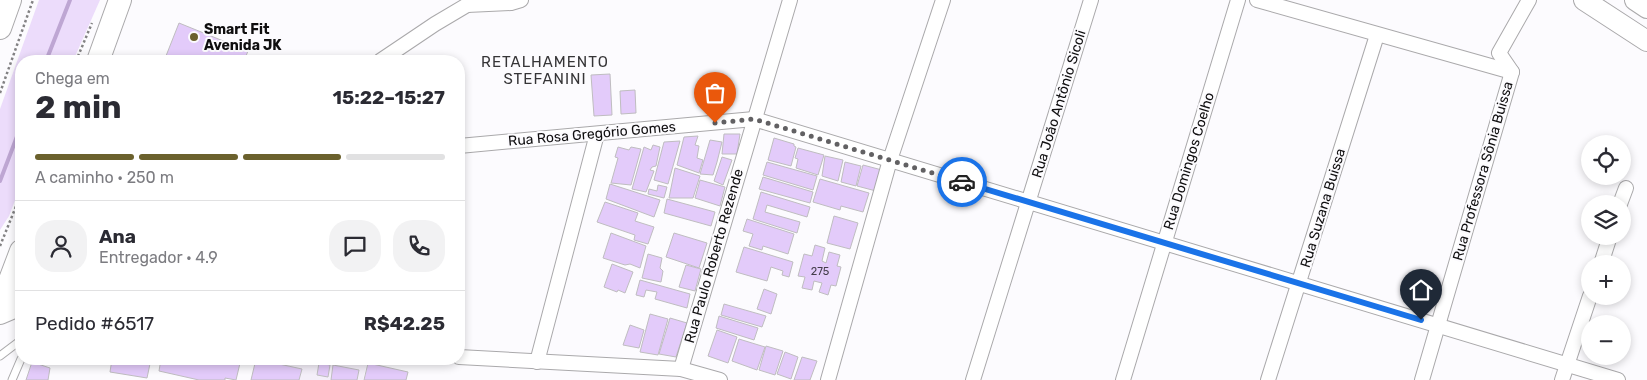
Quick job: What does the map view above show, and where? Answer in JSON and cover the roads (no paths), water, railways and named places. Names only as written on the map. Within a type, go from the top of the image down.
[{"type":"main road","points":[[0,28],[10,0]]},
{"type":"main road","points":[[100,55],[120,0]]},
{"type":"main road","points":[[1584,0],[1647,41]]},
{"type":"main road","points":[[1635,0],[1647,8]]},
{"type":"main road","points":[[10,298],[15,277]]},
{"type":"street","points":[[389,55],[468,2],[511,3],[522,0]]},
{"type":"street","name":"Rua Paulo Roberto Rezende","points":[[681,368],[790,0]]},
{"type":"street","points":[[828,380],[890,160],[943,0]]},
{"type":"street","name":"Rua João Antônio Sicoli","points":[[973,380],[1091,0]]},
{"type":"street","name":"Rua Domingos Coelho","points":[[1123,380],[1238,0]]},
{"type":"street","points":[[1257,0],[1512,72]]},
{"type":"street","name":"Rua Professora Sônia Buissa","points":[[1422,380],[1512,72],[1499,53],[1529,0]]},
{"type":"street","name":"Rua Suzana Buissa","points":[[1268,380],[1300,284],[1377,35]]},
{"type":"street","points":[[754,119],[1618,380]]},
{"type":"street","name":"Rua Rosa Gregório Gomes","points":[[465,145],[754,119]]},
{"type":"street","points":[[538,362],[597,134]]},
{"type":"street","points":[[1623,195],[1626,188]]},
{"type":"street","points":[[1562,380],[1587,305]]},
{"type":"street","points":[[465,357],[681,368],[720,380]]},
{"type":"lane","points":[[0,356],[15,345]]},
{"type":"lane","points":[[12,380],[18,365]]},
{"type":"waterway","points":[[48,55],[70,0]]},
{"type":"waterway","points":[[0,181],[15,142]]},
{"type":"place","name":"Smart Fit Avenida JK","points":[[194,37]]},
{"type":"district","name":"RETALHAMENTO STEFANINI","points":[[545,70]]}]
